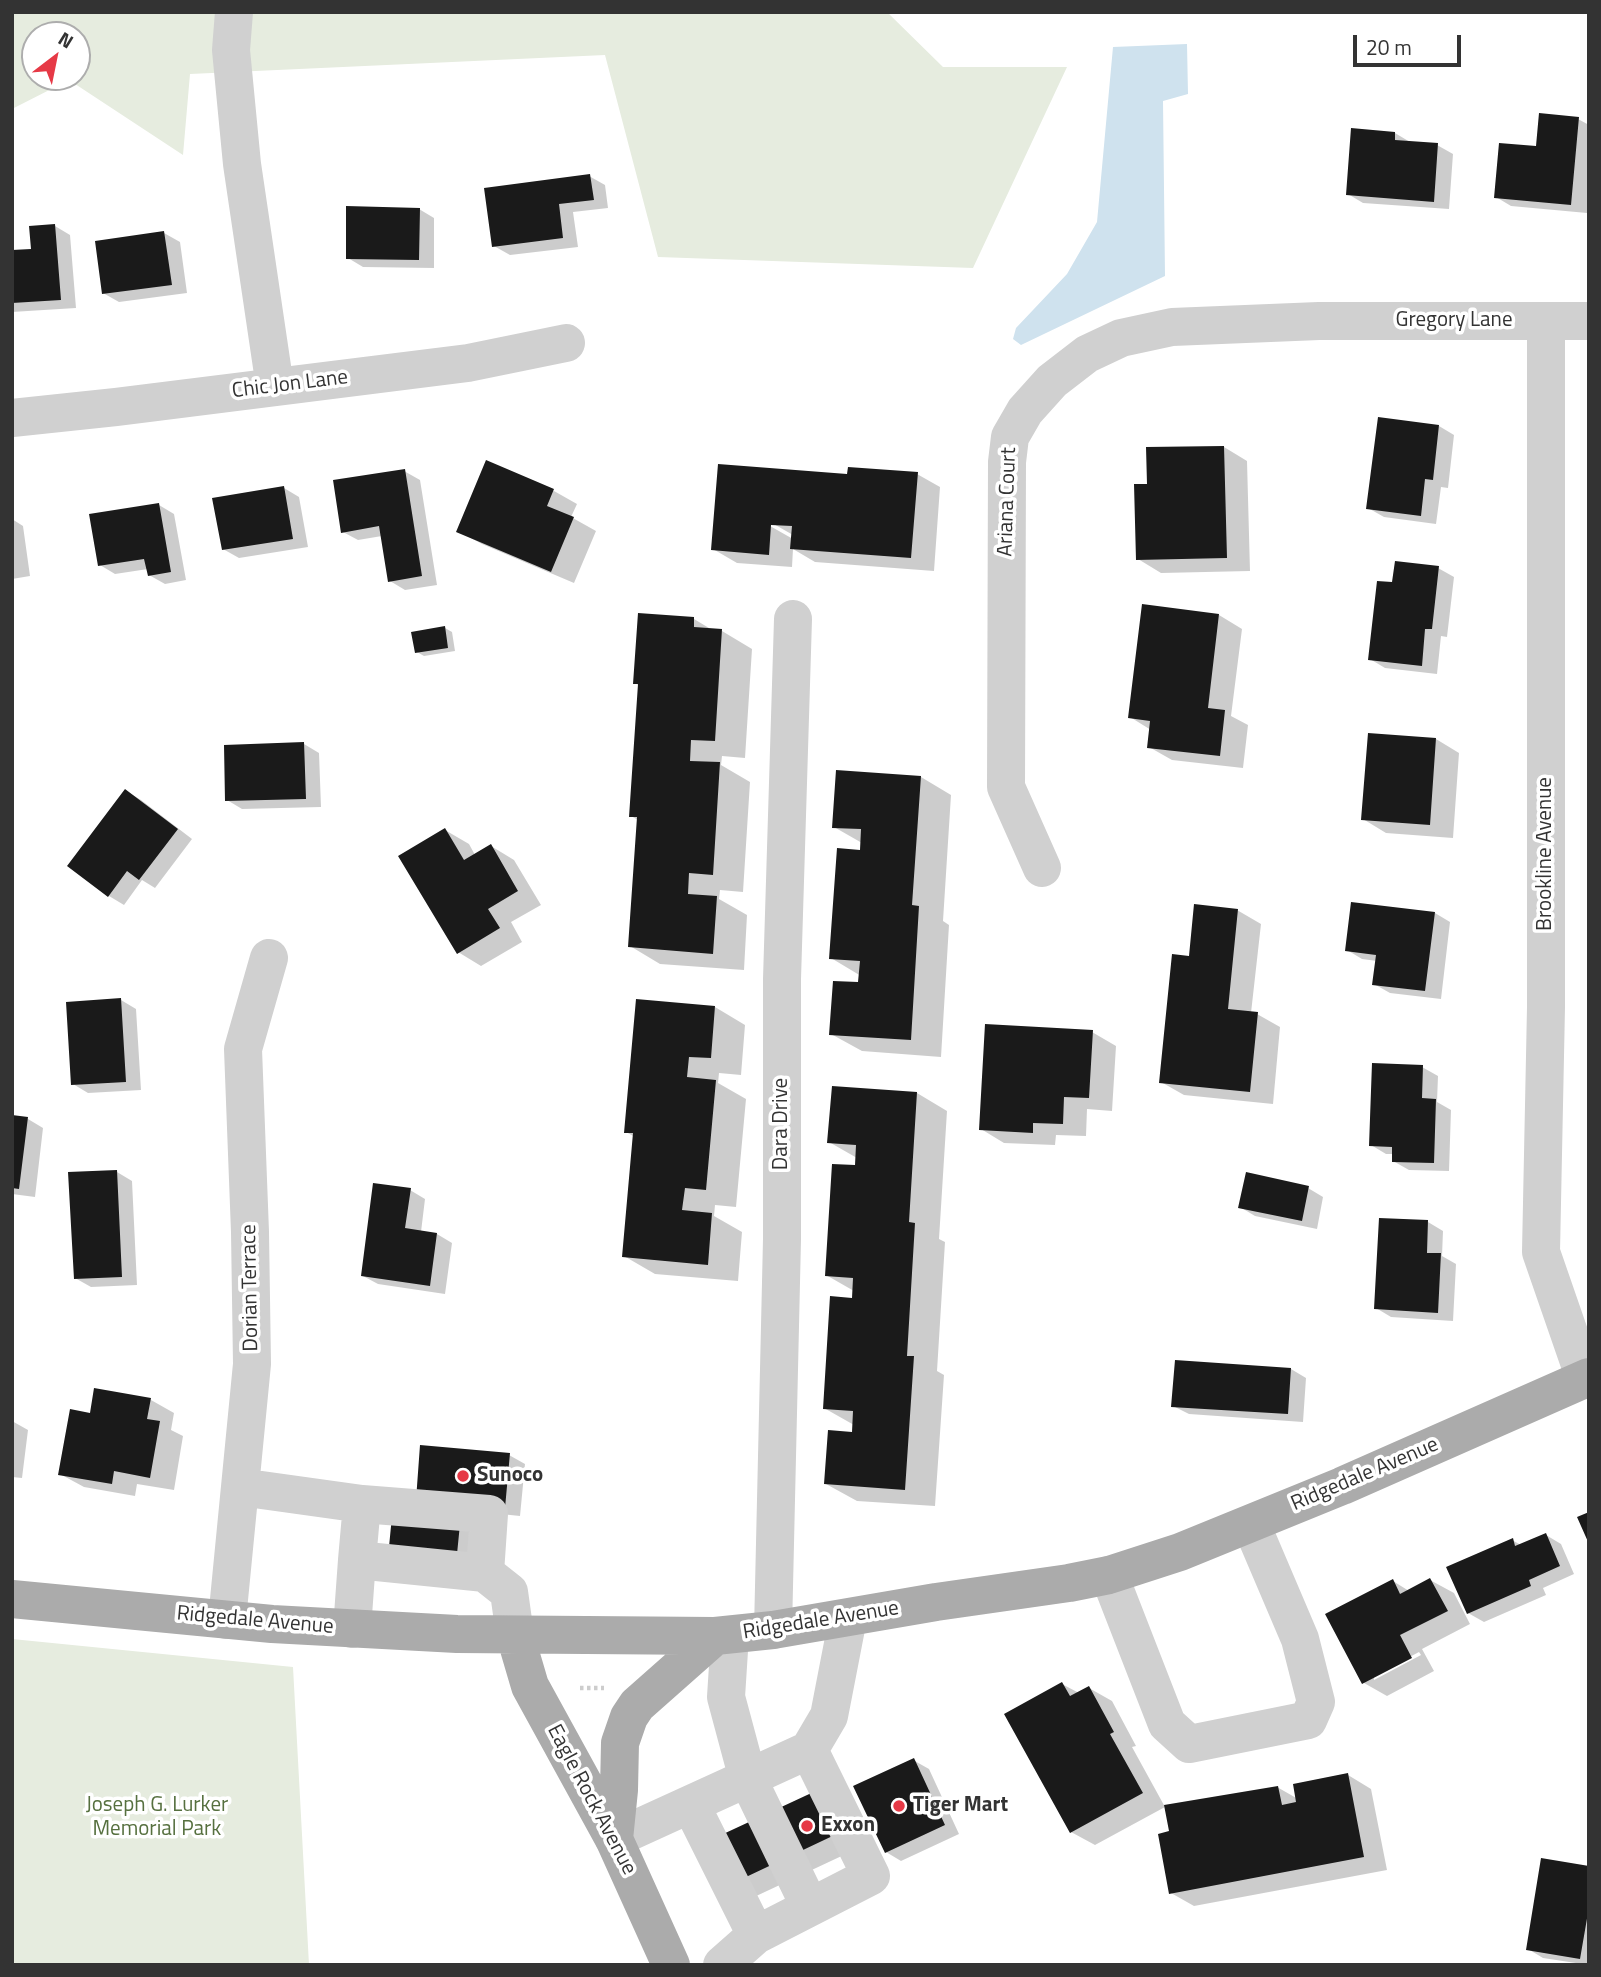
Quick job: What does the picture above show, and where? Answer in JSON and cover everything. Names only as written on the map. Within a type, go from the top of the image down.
[{"type":"main road","name":"Ridgedale Avenue","points":[[12,1599],[228,1620],[457,1634],[723,1636],[773,1630],[1109,1575],[1180,1552],[1251,1524],[1587,1378]]},
{"type":"main road","name":"Eagle Rock Avenue","points":[[515,1634],[530,1686],[614,1839],[671,1965]]},
{"type":"main road","points":[[614,1839],[620,1743],[629,1717],[637,1705],[723,1636]]},
{"type":"street","points":[[234,12],[231,50],[242,164],[275,387]]},
{"type":"street","name":"Gregory Lane","points":[[1319,321],[1589,321]]},
{"type":"street","name":"Ariana Court","points":[[1042,868],[1006,787],[1007,462],[1010,437],[1025,411],[1052,382],[1087,354],[1121,338],[1172,327],[1319,321]]},
{"type":"street","name":"Brookline Avenue","points":[[1546,322],[1546,1007],[1541,1252],[1587,1378]]},
{"type":"street","name":"Chic Jon Lane","points":[[12,418],[468,363],[566,343]]},
{"type":"street","name":"Dara Drive","points":[[773,1630],[782,1239],[782,979],[793,618]]},
{"type":"street","name":"Dorian Terrace","points":[[228,1620],[252,1364],[250,1219],[243,1049],[269,958]]},
{"type":"street","points":[[240,1487],[362,1504],[489,1514],[485,1573]]},
{"type":"street","points":[[352,1629],[362,1504]]},
{"type":"street","points":[[1109,1575],[1167,1724],[1189,1744],[1308,1720],[1316,1702],[1300,1639],[1251,1524]]},
{"type":"street","points":[[357,1560],[485,1573],[509,1592],[515,1634]]},
{"type":"street","points":[[614,1839],[809,1750],[829,1716],[848,1618]]},
{"type":"street","points":[[723,1636],[726,1698],[748,1779],[810,1908]]},
{"type":"street","points":[[722,1965],[756,1935],[871,1876],[809,1750]]},
{"type":"street","points":[[691,1805],[756,1935]]},
{"type":"path","points":[[580,1688],[608,1688]]},
{"type":"green space","points":[[12,12],[887,12],[943,67],[1067,67],[973,268],[658,257],[605,55],[190,74],[183,155],[86,91],[91,91],[91,21],[21,21],[21,91],[47,91],[12,109]]},
{"type":"green space","name":"Joseph G. Lurker Memorial Park","points":[[12,1639],[293,1667],[309,1965],[12,1965]]},
{"type":"water","points":[[1187,44],[1188,94],[1163,101],[1165,276],[1021,345],[1013,339],[1016,328],[1067,274],[1097,222],[1113,47]]},
{"type":"building","points":[[1539,113],[1579,117],[1571,205],[1494,198],[1499,143],[1536,146]]},
{"type":"building","points":[[1351,128],[1395,132],[1395,140],[1438,143],[1434,202],[1346,195]]},
{"type":"building","points":[[590,174],[594,200],[559,204],[563,238],[492,247],[484,188]]},
{"type":"building","points":[[346,206],[420,208],[419,260],[346,259]]},
{"type":"building","points":[[55,224],[61,300],[12,303],[12,250],[31,249],[29,226]]},
{"type":"building","points":[[164,231],[172,285],[102,294],[95,241]]},
{"type":"building","points":[[1378,417],[1439,425],[1433,480],[1425,479],[1421,516],[1366,509]]},
{"type":"building","points":[[1224,446],[1227,558],[1136,560],[1134,484],[1147,484],[1146,447]]},
{"type":"building","points":[[486,460],[554,489],[547,506],[574,517],[551,572],[456,532]]},
{"type":"building","points":[[718,464],[847,474],[848,467],[918,472],[911,558],[790,549],[792,526],[771,525],[769,555],[711,550]]},
{"type":"building","points":[[405,469],[422,576],[388,582],[379,526],[341,533],[333,480]]},
{"type":"building","points":[[284,486],[293,539],[222,550],[212,498]]},
{"type":"building","points":[[159,503],[171,572],[148,576],[144,559],[98,566],[89,514]]},
{"type":"building","points":[[1395,561],[1439,566],[1432,629],[1425,629],[1422,666],[1368,660],[1377,581],[1392,582]]},
{"type":"building","points":[[1142,604],[1219,614],[1208,708],[1225,710],[1220,756],[1147,748],[1150,721],[1128,718]]},
{"type":"building","points":[[638,613],[694,617],[694,627],[722,629],[715,741],[691,740],[690,761],[720,762],[713,875],[689,873],[688,894],[717,896],[713,954],[628,947],[637,817],[629,817],[638,684],[633,684]]},
{"type":"building","points":[[445,626],[448,648],[415,653],[411,632]]},
{"type":"building","points":[[1368,733],[1436,738],[1430,825],[1361,820]]},
{"type":"building","points":[[304,742],[306,799],[225,801],[224,745]]},
{"type":"building","points":[[836,770],[921,776],[912,905],[919,906],[911,1040],[829,1035],[833,981],[858,982],[860,961],[829,959],[837,848],[860,850],[861,829],[832,828]]},
{"type":"building","points":[[125,789],[178,829],[139,880],[127,871],[108,897],[67,866]]},
{"type":"building","points":[[445,828],[464,860],[491,844],[518,891],[488,909],[500,928],[457,954],[398,856]]},
{"type":"building","points":[[1351,902],[1435,912],[1425,991],[1372,985],[1376,955],[1345,951]]},
{"type":"building","points":[[1194,904],[1238,909],[1228,1009],[1258,1012],[1250,1092],[1159,1083],[1172,954],[1189,956]]},
{"type":"building","points":[[121,998],[126,1082],[71,1085],[66,1002]]},
{"type":"building","points":[[636,999],[715,1006],[711,1058],[689,1057],[687,1077],[716,1080],[706,1190],[685,1188],[682,1210],[712,1213],[708,1265],[622,1257],[633,1133],[624,1133]]},
{"type":"building","points":[[985,1024],[1093,1030],[1089,1098],[1064,1097],[1063,1124],[1033,1123],[1033,1133],[979,1130]]},
{"type":"building","points":[[1372,1063],[1423,1065],[1422,1098],[1436,1099],[1434,1163],[1392,1162],[1392,1147],[1369,1146]]},
{"type":"building","points":[[832,1086],[917,1092],[909,1222],[915,1223],[907,1356],[914,1356],[905,1490],[824,1484],[828,1430],[852,1432],[853,1411],[823,1409],[830,1296],[852,1298],[853,1278],[825,1276],[832,1164],[855,1165],[856,1145],[827,1143]]},
{"type":"building","points":[[12,1115],[28,1117],[19,1189],[12,1188]]},
{"type":"building","points":[[117,1170],[122,1277],[74,1279],[68,1172]]},
{"type":"building","points":[[1246,1172],[1309,1186],[1302,1221],[1238,1208]]},
{"type":"building","points":[[373,1183],[411,1188],[405,1228],[437,1233],[430,1286],[361,1276]]},
{"type":"building","points":[[1379,1218],[1428,1220],[1427,1253],[1441,1253],[1438,1313],[1374,1309]]},
{"type":"building","points":[[1175,1360],[1291,1368],[1288,1414],[1171,1407]]},
{"type":"building","points":[[94,1388],[151,1398],[147,1419],[160,1421],[150,1478],[114,1471],[112,1484],[58,1475],[70,1409],[90,1413]]},
{"type":"building","name":"Sunoco","points":[[420,1445],[510,1453],[505,1508],[416,1500]]},
{"type":"building","points":[[1589,1512],[1589,1544],[1577,1517]]},
{"type":"building","points":[[392,1516],[460,1524],[456,1564],[388,1557]]},
{"type":"building","points":[[1546,1533],[1560,1566],[1529,1580],[1531,1586],[1467,1614],[1446,1567],[1513,1538],[1515,1546]]},
{"type":"building","points":[[1430,1578],[1448,1611],[1400,1635],[1412,1658],[1362,1684],[1325,1614],[1393,1579],[1400,1594]]},
{"type":"building","points":[[1062,1682],[1070,1696],[1089,1686],[1114,1732],[1110,1734],[1143,1793],[1070,1833],[1004,1714]]},
{"type":"building","name":"Tiger Mart","points":[[914,1758],[945,1825],[885,1853],[853,1786]]},
{"type":"building","points":[[1348,1773],[1364,1857],[1169,1894],[1158,1834],[1169,1831],[1164,1805],[1278,1786],[1282,1805],[1296,1802],[1293,1784]]},
{"type":"building","points":[[820,1789],[841,1832],[727,1886],[706,1842]]},
{"type":"building","points":[[1541,1858],[1589,1866],[1589,1907],[1580,1959],[1526,1950]]},
{"type":"place","name":"Sunoco","points":[[463,1476]]},
{"type":"place","name":"Tiger Mart","points":[[899,1806]]},
{"type":"place","name":"Exxon","points":[[807,1826]]}]
